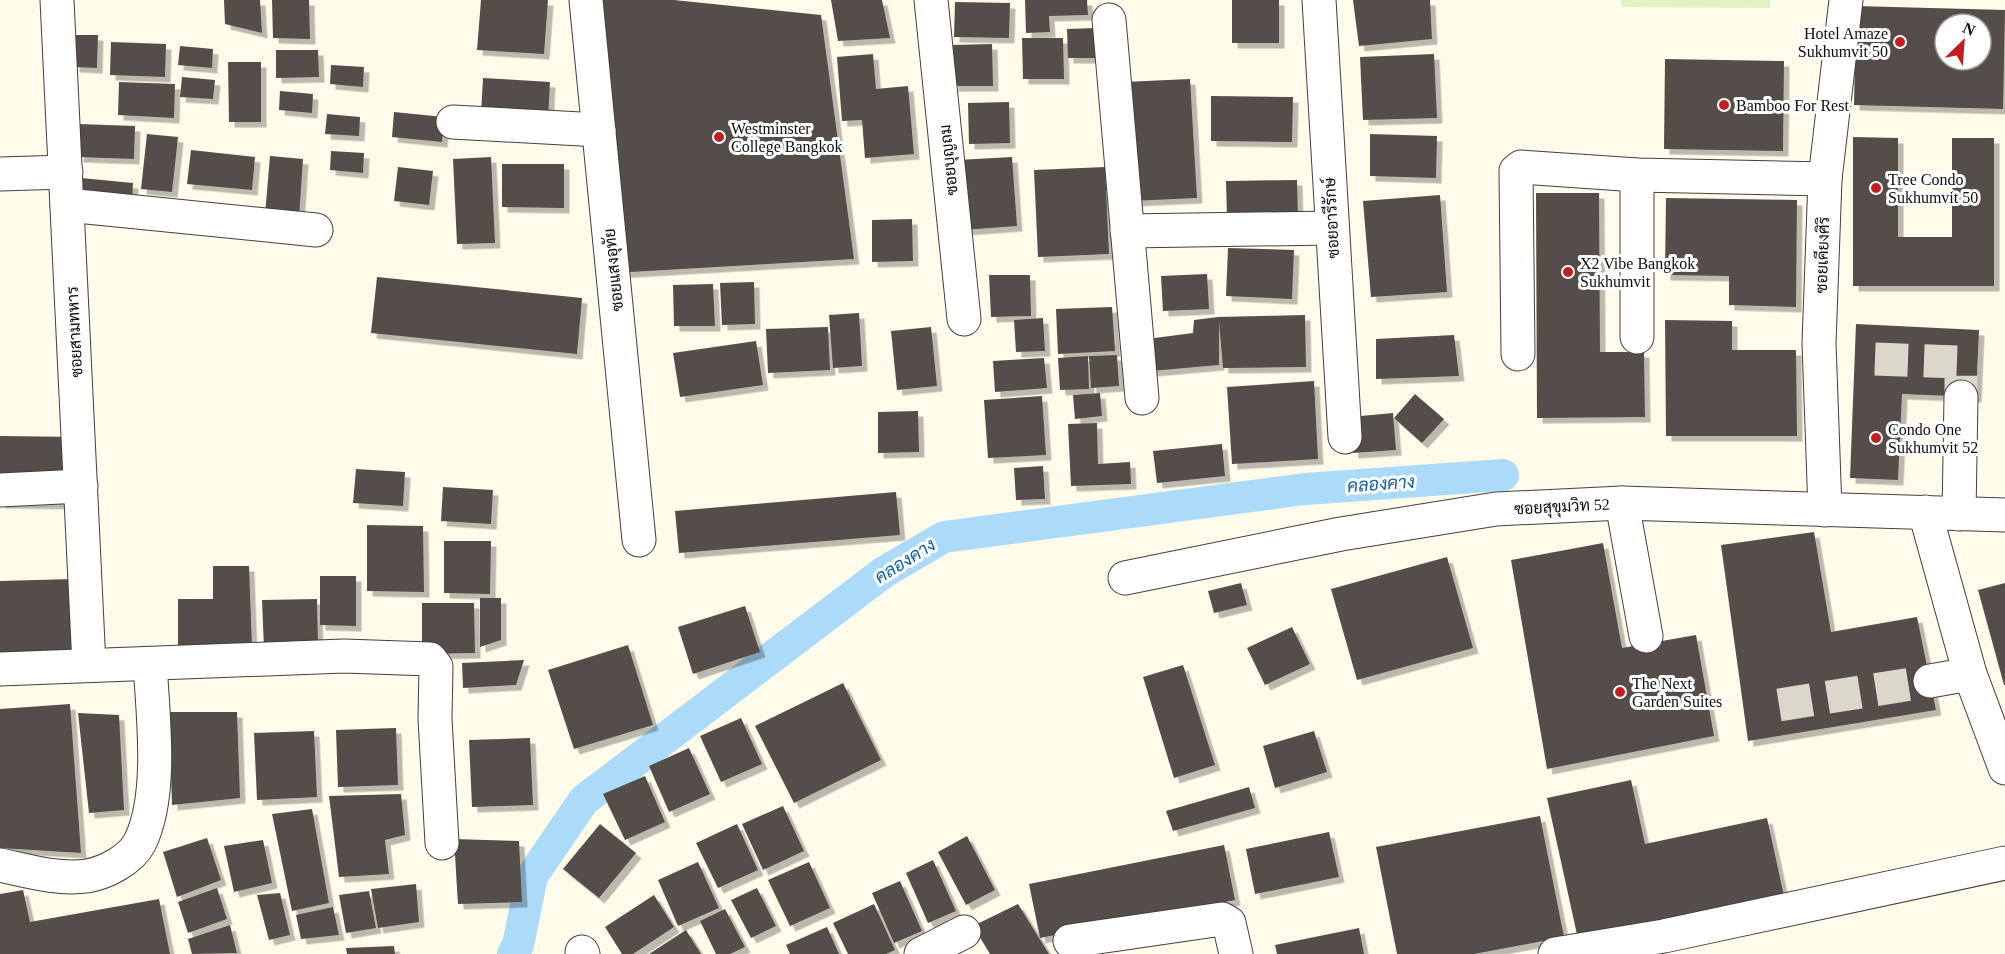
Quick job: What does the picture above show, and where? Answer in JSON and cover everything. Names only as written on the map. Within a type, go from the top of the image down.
[{"type":"street","name":"ซอยสามทหาร","points":[[57,0],[89,665]]},
{"type":"street","name":"ซอยแสงอุทัย","points":[[586,0],[639,540]]},
{"type":"street","name":"ซอยบุญถม","points":[[931,0],[964,320]]},
{"type":"street","name":"ซอยอารีรักษ์","points":[[1319,0],[1345,437]]},
{"type":"street","name":"ซอยเคียงศิริ","points":[[1825,510],[1819,343],[1825,179],[1846,0]]},
{"type":"street","points":[[1109,20],[1142,398]]},
{"type":"street","points":[[453,122],[599,130]]},
{"type":"street","points":[[1518,354],[1516,171],[1522,166],[1637,175],[1825,179]]},
{"type":"street","points":[[0,174],[66,172]]},
{"type":"street","points":[[1637,175],[1637,337]]},
{"type":"street","points":[[67,205],[316,230]]},
{"type":"street","points":[[1127,231],[1331,228]]},
{"type":"street","points":[[1959,513],[1961,397]]},
{"type":"street","points":[[0,490],[81,486]]},
{"type":"street","points":[[1622,503],[1646,636]]},
{"type":"street","name":"ซอยสุขุมวิท 52","points":[[1125,578],[1341,534],[1496,509],[1622,503],[2005,515]]},
{"type":"street","points":[[1925,512],[1970,674],[2005,768]]},
{"type":"street","points":[[0,669],[344,656],[426,658],[433,661],[436,667],[435,719],[442,843]]},
{"type":"street","points":[[0,865],[53,876],[87,876],[115,865],[130,856],[140,843],[151,811],[153,778],[150,664]]},
{"type":"street","points":[[1930,681],[1970,674]]},
{"type":"street","points":[[1555,954],[1664,936],[2005,863]]},
{"type":"street","points":[[1070,940],[1222,919],[1229,922],[1236,954]]},
{"type":"street","points":[[921,954],[964,932]]},
{"type":"green space","points":[[1621,0],[1770,0],[1770,8],[1622,7]]},
{"type":"building","points":[[224,0],[260,0],[262,33],[225,24]]},
{"type":"building","points":[[272,0],[309,0],[310,39],[273,38]]},
{"type":"building","points":[[481,0],[548,0],[544,54],[477,50]]},
{"type":"building","name":"Westminster College Bangkok","points":[[586,0],[674,0],[821,15],[854,259],[613,273]]},
{"type":"building","points":[[831,0],[882,0],[890,38],[838,41]]},
{"type":"building","points":[[1025,0],[1087,0],[1088,15],[1049,16],[1050,32],[1026,33]]},
{"type":"building","points":[[1232,0],[1279,0],[1279,43],[1232,43]]},
{"type":"building","points":[[1353,0],[1430,0],[1432,39],[1359,46]]},
{"type":"building","points":[[955,2],[1010,3],[1009,38],[954,37]]},
{"type":"building","name":"Hotel Amaze Sukhumvit 50","points":[[1856,6],[2005,10],[2003,109],[1854,105]]},
{"type":"building","points":[[1096,28],[1096,58],[1068,58],[1067,29]]},
{"type":"building","points":[[74,35],[98,35],[97,68],[74,67]]},
{"type":"building","points":[[1022,38],[1063,38],[1064,79],[1023,79]]},
{"type":"building","points":[[111,42],[166,44],[165,77],[110,75]]},
{"type":"building","points":[[992,44],[993,86],[953,86],[952,45]]},
{"type":"building","points":[[180,46],[213,49],[212,68],[178,65]]},
{"type":"building","points":[[276,50],[318,50],[319,77],[276,78]]},
{"type":"building","points":[[873,54],[876,89],[908,86],[914,154],[865,158],[862,120],[842,121],[837,57]]},
{"type":"building","points":[[1434,54],[1437,118],[1363,120],[1360,57]]},
{"type":"building","name":"Bamboo For Rest","points":[[1665,59],[1784,61],[1783,151],[1664,149]]},
{"type":"building","points":[[228,62],[261,62],[261,122],[229,122]]},
{"type":"building","points":[[331,65],[364,67],[363,87],[330,84]]},
{"type":"building","points":[[182,77],[215,80],[213,99],[180,97]]},
{"type":"building","points":[[483,78],[550,82],[547,138],[480,133]]},
{"type":"building","points":[[1190,79],[1197,198],[1131,201],[1124,82]]},
{"type":"building","points":[[119,82],[175,84],[174,118],[118,115]]},
{"type":"building","points":[[280,91],[313,94],[312,113],[279,110]]},
{"type":"building","points":[[1211,96],[1293,97],[1292,142],[1211,141]]},
{"type":"building","points":[[1009,102],[1010,143],[969,144],[968,103]]},
{"type":"building","points":[[394,112],[444,117],[442,142],[392,137]]},
{"type":"building","points":[[327,114],[360,117],[359,136],[325,134]]},
{"type":"building","points":[[79,124],[135,126],[134,159],[78,157]]},
{"type":"building","points":[[147,134],[178,137],[172,192],[141,189]]},
{"type":"building","points":[[1370,134],[1437,136],[1436,178],[1370,176]]},
{"type":"building","name":"Tree Condo Sukhumvit 50","points":[[1853,137],[1898,138],[1898,237],[1952,237],[1952,138],[1994,138],[1994,286],[1853,286]]},
{"type":"building","points":[[191,150],[255,157],[252,190],[187,184]]},
{"type":"building","points":[[331,151],[364,153],[363,173],[330,170]]},
{"type":"building","points":[[270,156],[303,159],[299,218],[265,215]]},
{"type":"building","points":[[491,157],[495,243],[457,244],[453,159]]},
{"type":"building","points":[[1012,157],[1017,226],[963,230],[958,160]]},
{"type":"building","points":[[502,164],[564,164],[564,208],[502,207]]},
{"type":"building","points":[[398,167],[433,171],[429,205],[394,201]]},
{"type":"building","points":[[1105,167],[1109,254],[1038,257],[1034,170]]},
{"type":"building","points":[[81,178],[133,183],[132,203],[85,199]]},
{"type":"building","points":[[1297,180],[1298,218],[1227,219],[1226,181]]},
{"type":"building","name":"X2 Vibe Bangkok Sukhumvit","points":[[1536,193],[1599,193],[1600,352],[1644,352],[1645,417],[1537,418]]},
{"type":"building","points":[[1440,195],[1447,292],[1371,297],[1363,201]]},
{"type":"building","name":"X2 Vibe Bangkok Sukhumvit","points":[[1666,198],[1797,200],[1796,307],[1729,305],[1729,276],[1665,275]]},
{"type":"building","points":[[912,219],[913,261],[872,262],[872,220]]},
{"type":"building","points":[[1228,248],[1294,250],[1292,299],[1226,296]]},
{"type":"building","points":[[1207,274],[1209,309],[1163,311],[1161,276]]},
{"type":"building","points":[[989,275],[1030,275],[1031,316],[991,317]]},
{"type":"building","points":[[377,277],[582,298],[577,354],[371,333]]},
{"type":"building","points":[[754,282],[755,324],[722,325],[720,283]]},
{"type":"building","points":[[713,284],[715,326],[674,326],[673,285]]},
{"type":"building","points":[[1112,307],[1115,351],[1058,354],[1056,309]]},
{"type":"building","points":[[859,313],[862,366],[833,368],[829,315]]},
{"type":"building","points":[[1305,315],[1306,367],[1223,368],[1219,322],[1219,365],[1151,371],[1147,339],[1193,333],[1194,320],[1218,317]]},
{"type":"building","points":[[1043,318],[1045,351],[1016,352],[1014,320]]},
{"type":"building","name":"X2 Vibe Bangkok Sukhumvit","points":[[1665,320],[1732,321],[1732,350],[1796,350],[1797,436],[1666,436]]},
{"type":"building","name":"Condo One Sukhumvit 52","points":[[1856,324],[1979,330],[1976,397],[1902,394],[1898,480],[1850,478]]},
{"type":"building","points":[[828,327],[830,370],[768,373],[766,329]]},
{"type":"building","points":[[931,327],[937,386],[897,390],[891,331]]},
{"type":"building","points":[[1454,335],[1459,376],[1376,379],[1376,339]]},
{"type":"building","points":[[756,341],[763,385],[680,397],[673,353]]},
{"type":"building","points":[[1117,355],[1119,386],[1091,388],[1089,356]]},
{"type":"building","points":[[1088,356],[1089,389],[1060,390],[1058,358]]},
{"type":"building","points":[[1044,358],[1047,388],[995,392],[993,361]]},
{"type":"building","points":[[1314,381],[1318,459],[1232,464],[1227,387]]},
{"type":"building","points":[[1100,393],[1102,416],[1075,419],[1073,395]]},
{"type":"building","points":[[1415,394],[1444,419],[1422,443],[1394,418]]},
{"type":"building","points":[[1042,396],[1046,455],[988,458],[984,400]]},
{"type":"building","points":[[918,411],[919,452],[878,453],[878,412]]},
{"type":"building","points":[[1393,413],[1396,450],[1353,453],[1350,417]]},
{"type":"building","points":[[1097,423],[1098,464],[1130,462],[1131,484],[1071,486],[1068,424]]},
{"type":"building","points":[[0,436],[79,437],[78,504],[0,503]]},
{"type":"building","points":[[1222,444],[1225,476],[1157,483],[1153,451]]},
{"type":"building","points":[[1043,466],[1045,499],[1016,500],[1014,468]]},
{"type":"building","points":[[356,469],[405,472],[403,506],[353,503]]},
{"type":"building","points":[[443,487],[493,490],[491,524],[441,521]]},
{"type":"building","points":[[896,492],[900,535],[679,553],[675,511]]},
{"type":"building","points":[[367,525],[423,526],[424,592],[367,591]]},
{"type":"building","name":"The Next Garden Suites","points":[[1814,532],[1831,632],[1917,617],[1936,710],[1748,741],[1721,545]]},
{"type":"building","points":[[444,541],[491,541],[490,594],[444,593]]},
{"type":"building","name":"The Next Garden Suites","points":[[1603,543],[1622,648],[1696,635],[1714,736],[1547,769],[1511,560]]},
{"type":"building","points":[[1447,557],[1473,648],[1357,680],[1331,589]]},
{"type":"building","points":[[213,566],[249,566],[252,647],[178,649],[178,599],[213,599]]},
{"type":"building","points":[[320,576],[356,576],[356,626],[320,625]]},
{"type":"building","points":[[73,579],[77,654],[0,657],[0,581]]},
{"type":"building","points":[[1241,583],[1247,605],[1214,613],[1208,591]]},
{"type":"building","points":[[2005,583],[2005,685],[2004,685],[1978,590]]},
{"type":"building","points":[[480,598],[501,598],[501,640],[480,647]]},
{"type":"building","points":[[317,599],[318,647],[264,648],[262,600]]},
{"type":"building","points":[[422,603],[474,603],[475,653],[422,654]]},
{"type":"building","points":[[745,606],[760,652],[693,674],[678,627]]},
{"type":"building","points":[[1292,627],[1310,664],[1265,685],[1247,648]]},
{"type":"building","points":[[628,645],[653,725],[574,749],[548,670]]},
{"type":"building","points":[[524,660],[516,685],[463,688],[462,663]]},
{"type":"building","points":[[1183,665],[1215,765],[1174,778],[1143,677]]},
{"type":"building","points":[[843,683],[881,760],[794,803],[755,726]]},
{"type":"building","points":[[70,704],[81,853],[0,848],[0,709]]},
{"type":"building","points":[[169,712],[237,712],[240,798],[172,805]]},
{"type":"building","points":[[78,713],[119,715],[124,810],[89,813]]},
{"type":"building","points":[[741,718],[762,764],[721,782],[700,736]]},
{"type":"building","points":[[396,728],[398,785],[338,787],[336,730]]},
{"type":"building","points":[[314,731],[317,797],[257,800],[254,733]]},
{"type":"building","points":[[1314,731],[1327,772],[1275,788],[1263,746]]},
{"type":"building","points":[[530,738],[533,805],[472,807],[469,740]]},
{"type":"building","points":[[689,748],[710,794],[669,812],[649,766]]},
{"type":"building","points":[[645,776],[665,822],[625,840],[603,794]]},
{"type":"building","points":[[1631,780],[1645,844],[1767,818],[1784,896],[1578,939],[1547,798]]},
{"type":"building","points":[[1249,787],[1255,808],[1173,831],[1166,811]]},
{"type":"building","points":[[401,794],[405,835],[385,840],[389,874],[339,877],[329,796]]},
{"type":"building","points":[[783,806],[804,851],[763,870],[742,824]]},
{"type":"building","points":[[312,809],[329,903],[292,911],[272,814]]},
{"type":"building","points":[[1540,816],[1564,937],[1474,954],[1397,954],[1376,847]]},
{"type":"building","points":[[600,824],[636,853],[599,898],[563,869]]},
{"type":"building","points":[[737,824],[758,870],[718,888],[696,843]]},
{"type":"building","points":[[1329,832],[1339,877],[1255,894],[1246,849]]},
{"type":"building","points":[[967,836],[995,890],[966,905],[938,852]]},
{"type":"building","points":[[207,838],[221,880],[177,897],[163,852]]},
{"type":"building","points":[[454,839],[519,841],[522,902],[458,904]]},
{"type":"building","points":[[263,840],[272,883],[234,892],[224,846]]},
{"type":"building","points":[[1224,845],[1235,900],[1040,938],[1029,884]]},
{"type":"building","points":[[933,860],[956,911],[928,923],[906,873]]},
{"type":"building","points":[[698,862],[719,908],[678,926],[658,880]]},
{"type":"building","points":[[809,862],[830,908],[790,926],[768,880]]},
{"type":"building","points":[[900,881],[922,931],[894,943],[872,893]]},
{"type":"building","points":[[416,884],[419,922],[378,928],[371,889]]},
{"type":"building","points":[[217,888],[227,919],[188,933],[178,902]]},
{"type":"building","points":[[757,888],[776,926],[751,938],[731,900]]},
{"type":"building","points":[[23,890],[30,922],[159,899],[170,954],[0,954],[0,894]]},
{"type":"building","points":[[369,891],[376,928],[346,933],[339,895]]},
{"type":"building","points":[[280,893],[290,935],[269,940],[257,895]]},
{"type":"building","points":[[654,895],[674,927],[633,954],[622,954],[605,927]]},
{"type":"building","points":[[874,904],[895,950],[886,954],[848,954],[833,923]]},
{"type":"building","points":[[1018,904],[1049,954],[990,954],[973,926]]},
{"type":"building","points":[[333,907],[339,935],[301,939],[296,915]]},
{"type":"building","points":[[725,909],[745,947],[730,954],[716,954],[700,921]]},
{"type":"building","points":[[230,925],[237,953],[192,954],[188,939]]},
{"type":"building","points":[[827,927],[839,954],[790,954],[786,945]]},
{"type":"building","points":[[1359,928],[1364,954],[1277,954],[1275,945]]},
{"type":"building","points":[[686,930],[701,954],[649,954]]},
{"type":"building","points":[[394,946],[395,954],[347,954],[346,948]]},
{"type":"waterway","name":"คลองคาง","points":[[513,954],[518,945],[532,876],[584,800],[884,572],[944,537],[1305,489],[1503,475]]},
{"type":"tunnel","points":[[1875,359],[1958,362],[1961,365],[1961,397]]},
{"type":"tunnel","points":[[1779,705],[1930,681]]},
{"type":"place","name":"Hotel Amaze Sukhumvit 50","points":[[1900,42]]},
{"type":"place","name":"Bamboo For Rest","points":[[1724,105]]},
{"type":"place","name":"Westminster College Bangkok","points":[[719,137]]},
{"type":"place","name":"Tree Condo Sukhumvit 50","points":[[1876,188]]},
{"type":"place","name":"X2 Vibe Bangkok Sukhumvit","points":[[1568,272]]},
{"type":"place","name":"Condo One Sukhumvit 52","points":[[1876,438]]},
{"type":"place","name":"The Next Garden Suites","points":[[1620,692]]}]
